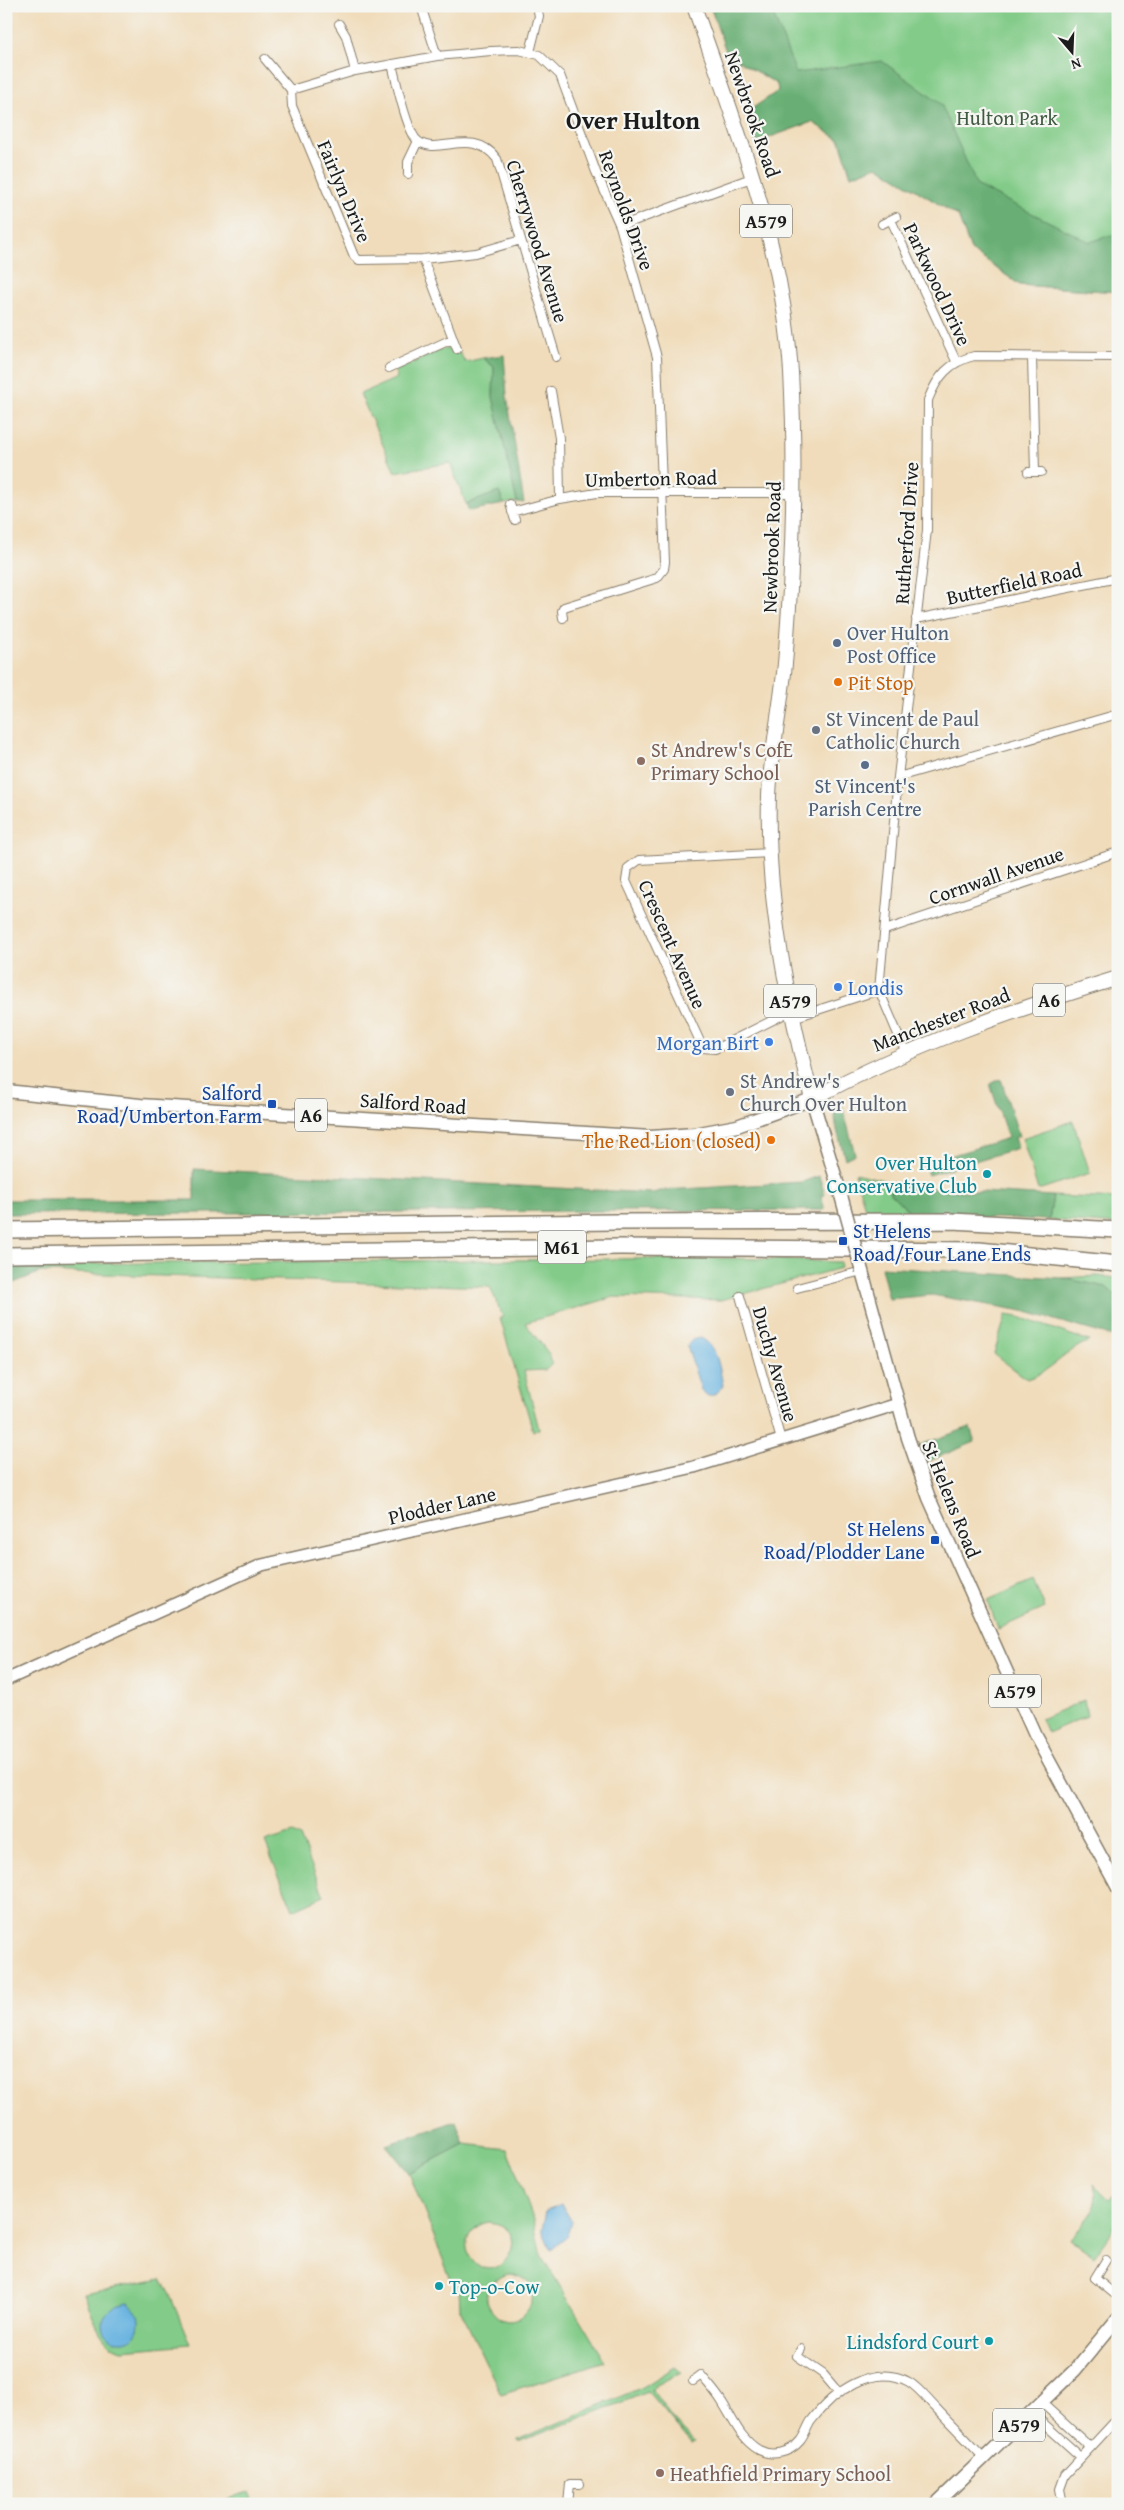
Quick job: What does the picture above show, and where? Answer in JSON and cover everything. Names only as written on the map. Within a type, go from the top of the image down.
[{"type":"highway","name":"Newbrook Road","points":[[694,6],[754,176],[780,281],[787,328],[791,373],[793,493],[786,654],[770,774],[770,853],[778,936],[792,1015],[812,1099]]},
{"type":"highway","name":"Manchester Road","points":[[812,1099],[855,1075],[906,1052],[987,1021],[1118,978]]},
{"type":"highway","name":"M61","points":[[6,1230],[584,1223],[952,1221],[1118,1230]]},
{"type":"highway","name":"M61","points":[[6,1255],[631,1247],[979,1250],[1118,1264]]},
{"type":"main road","name":"Salford Road","points":[[6,1091],[140,1105],[651,1137],[694,1134],[737,1126],[812,1099]]},
{"type":"main road","name":"St Helens Road","points":[[812,1099],[840,1192],[859,1275],[919,1472],[929,1498],[1011,1682],[1056,1777],[1118,1888]]},
{"type":"main road","name":"Plodder Lane","points":[[6,1680],[262,1565],[694,1467],[898,1404]]},
{"type":"main road","name":"A579","points":[[936,2504],[1075,2370],[1118,2318]]},
{"type":"street","points":[[421,6],[437,56]]},
{"type":"street","points":[[530,52],[539,16],[537,6]]},
{"type":"street","points":[[339,24],[346,36],[355,71]]},
{"type":"street","name":"Reynolds Drive","points":[[291,90],[355,71],[437,56],[491,51],[530,52],[539,55],[550,63],[560,75],[596,172],[620,226],[657,357],[665,562],[661,574],[652,580],[564,607],[562,611],[563,618]]},
{"type":"street","points":[[265,59],[291,90]]},
{"type":"street","points":[[392,64],[410,129],[418,142],[408,162],[408,174]]},
{"type":"street","name":"Fairlyn Drive","points":[[291,90],[292,106],[354,256],[364,262],[423,259],[476,253],[521,240]]},
{"type":"street","name":"Cherrywood Avenue","points":[[418,142],[428,145],[477,144],[491,151],[502,170],[556,357]]},
{"type":"street","points":[[620,226],[754,176]]},
{"type":"street","name":"Parkwood Drive","points":[[882,224],[893,219],[956,361]]},
{"type":"street","points":[[423,259],[457,349]]},
{"type":"street","points":[[389,368],[452,339]]},
{"type":"street","points":[[956,361],[974,356],[1118,357]]},
{"type":"street","points":[[1032,357],[1034,472]]},
{"type":"street","name":"Rutherford Drive","points":[[906,1052],[880,990],[898,777],[928,505],[928,400],[939,378],[956,361]]},
{"type":"street","points":[[549,396],[559,438],[560,499]]},
{"type":"street","name":"Umberton Road","points":[[512,512],[560,499],[598,493],[793,493]]},
{"type":"street","name":"Butterfield Road","points":[[916,619],[1118,578]]},
{"type":"street","points":[[898,777],[1118,714]]},
{"type":"street","name":"Cornwall Avenue","points":[[885,930],[1118,852]]},
{"type":"street","name":"Crescent Avenue","points":[[770,853],[639,860],[628,868],[626,881],[703,1048],[715,1049],[792,1015]]},
{"type":"street","points":[[792,1015],[880,990]]},
{"type":"street","points":[[797,1288],[859,1275]]},
{"type":"street","name":"Duchy Avenue","points":[[740,1296],[781,1440]]},
{"type":"street","points":[[1106,2260],[1095,2278],[1118,2297]]},
{"type":"street","points":[[801,2349],[797,2356],[823,2374],[839,2393]]},
{"type":"street","points":[[693,2381],[701,2375],[722,2401],[736,2428],[747,2441],[757,2449],[769,2453],[785,2452],[800,2442],[819,2411],[839,2393],[857,2382],[873,2376],[889,2376],[909,2382],[984,2458]]},
{"type":"street","points":[[1042,2403],[1090,2447]]},
{"type":"street","points":[[1032,2413],[1081,2457]]},
{"type":"street","points":[[1063,2504],[1060,2489],[1061,2482],[1081,2457],[1118,2418]]},
{"type":"street","points":[[568,2504],[570,2484],[580,2484]]},
{"type":"green space","name":"Hulton Park","points":[[710,6],[1118,6],[1118,292],[1020,285],[971,250],[958,216],[877,166],[851,176],[840,140],[812,122],[756,142],[747,112],[778,91],[777,84],[727,54]]},
{"type":"green space","points":[[710,6],[770,6],[796,73],[882,61],[941,104],[977,186],[1090,242],[1118,233],[1118,292],[1020,285],[971,250],[958,216],[877,166],[851,176],[840,140],[812,122],[756,142],[747,112],[778,91],[777,84],[727,54]]},
{"type":"green space","points":[[443,349],[449,349],[454,354],[460,353],[465,362],[483,358],[494,367],[493,397],[517,502],[504,504],[499,492],[466,504],[450,463],[395,472],[360,394],[397,378],[395,371]]},
{"type":"green space","points":[[504,355],[507,396],[524,503],[517,502],[493,397],[494,367],[483,358]]},
{"type":"green space","points":[[499,492],[504,504],[469,511],[466,504]]},
{"type":"green space","points":[[1001,1079],[1019,1136],[1014,1138],[1018,1148],[928,1175],[924,1164],[1008,1138],[990,1084]]},
{"type":"green space","points":[[840,1097],[855,1154],[845,1159],[835,1119],[835,1111]]},
{"type":"green space","points":[[1073,1121],[1090,1173],[1038,1190],[1022,1138]]},
{"type":"green space","points":[[194,1169],[652,1193],[665,1190],[802,1182],[819,1176],[825,1195],[821,1196],[825,1210],[6,1214],[6,1200],[194,1200]]},
{"type":"green space","points":[[855,1173],[891,1182],[891,1194],[913,1215],[866,1212]]},
{"type":"green space","points":[[891,1182],[947,1190],[1053,1196],[1049,1220],[913,1215],[891,1194]]},
{"type":"green space","points":[[1053,1196],[1118,1199],[1118,1225],[1049,1220]]},
{"type":"green space","points":[[730,1258],[840,1262],[841,1268],[721,1300],[614,1297],[525,1323],[549,1354],[552,1364],[546,1370],[524,1371],[539,1429],[533,1431],[500,1318],[503,1317],[490,1287],[41,1272],[41,1264]]},
{"type":"green space","points":[[6,1264],[41,1264],[41,1272],[6,1286]]},
{"type":"green space","points":[[881,1267],[1062,1278],[1106,1287],[1118,1298],[1118,1338],[1023,1311],[932,1295],[889,1299]]},
{"type":"green space","points":[[1097,1276],[1118,1278],[1118,1298],[1106,1287],[1062,1278]]},
{"type":"green space","points":[[1006,1315],[1019,1317],[1089,1341],[1036,1376],[1027,1379],[994,1354]]},
{"type":"green space","points":[[970,1427],[975,1442],[926,1462],[920,1445]]},
{"type":"green space","points":[[1033,1580],[1045,1608],[998,1629],[988,1600]]},
{"type":"green space","points":[[1084,1700],[1087,1716],[1047,1733],[1041,1719]]},
{"type":"green space","points":[[293,1833],[300,1837],[324,1896],[293,1910],[265,1842]]},
{"type":"green space","points":[[456,2121],[464,2144],[409,2173],[386,2145]]},
{"type":"green space","points":[[464,2144],[508,2149],[532,2216],[541,2255],[605,2361],[501,2394],[460,2309],[459,2288],[451,2280],[409,2173]],"holes":[[[489,2222],[504,2227],[511,2235],[512,2245],[509,2256],[502,2264],[493,2268],[482,2267],[472,2259],[467,2247],[467,2241],[473,2231],[477,2227]],[[509,2274],[524,2279],[531,2288],[532,2298],[529,2308],[522,2316],[513,2321],[502,2319],[492,2311],[487,2299],[487,2293],[493,2283],[497,2279]]]},
{"type":"green space","points":[[1094,2184],[1109,2199],[1118,2192],[1118,2222],[1094,2256],[1071,2240],[1086,2221],[1093,2208],[1096,2193]]},
{"type":"green space","points":[[161,2279],[170,2295],[190,2344],[123,2350],[108,2342],[98,2328],[84,2294]]},
{"type":"green space","points":[[675,2367],[681,2372],[655,2386],[652,2390],[671,2417],[694,2442],[691,2443],[648,2392],[519,2442],[518,2440],[643,2387]]},
{"type":"green space","points":[[249,2492],[254,2504],[207,2504]]},
{"type":"water","points":[[701,1338],[707,1342],[714,1352],[723,1385],[717,1393],[708,1396],[701,1390],[687,1346],[692,1340]]},
{"type":"water","points":[[562,2205],[572,2222],[568,2236],[551,2250],[542,2230],[546,2211]]},
{"type":"water","points":[[128,2303],[135,2309],[138,2316],[137,2332],[132,2338],[125,2341],[110,2338],[105,2333],[103,2325],[105,2316],[112,2308]]},
{"type":"place","name":"Over Hulton Post Office","points":[[837,643]]},
{"type":"place","name":"Pit Stop","points":[[838,682]]},
{"type":"place","name":"St Vincent de Paul Catholic Church","points":[[816,730]]},
{"type":"place","name":"St Andrew's CofE Primary School","points":[[641,761]]},
{"type":"place","name":"St Vincent's Parish Centre","points":[[865,765]]},
{"type":"place","name":"Londis","points":[[838,987]]},
{"type":"place","name":"Morgan Birt","points":[[769,1042]]},
{"type":"place","name":"St Andrew's Church Over Hulton","points":[[730,1092]]},
{"type":"place","name":"Salford Road/Umberton Farm","points":[[272,1104]]},
{"type":"place","name":"The Red Lion (closed)","points":[[771,1140]]},
{"type":"place","name":"Over Hulton Conservative Club","points":[[987,1174]]},
{"type":"place","name":"St Helens Road/Four Lane Ends","points":[[843,1241]]},
{"type":"place","name":"St Helens Road/Plodder Lane","points":[[935,1540]]},
{"type":"place","name":"Top-o-Cow","points":[[439,2286]]},
{"type":"place","name":"Lindsford Court","points":[[989,2341]]},
{"type":"place","name":"Heathfield Primary School","points":[[660,2473]]},
{"type":"district","name":"Over Hulton","points":[[633,120]]}]
